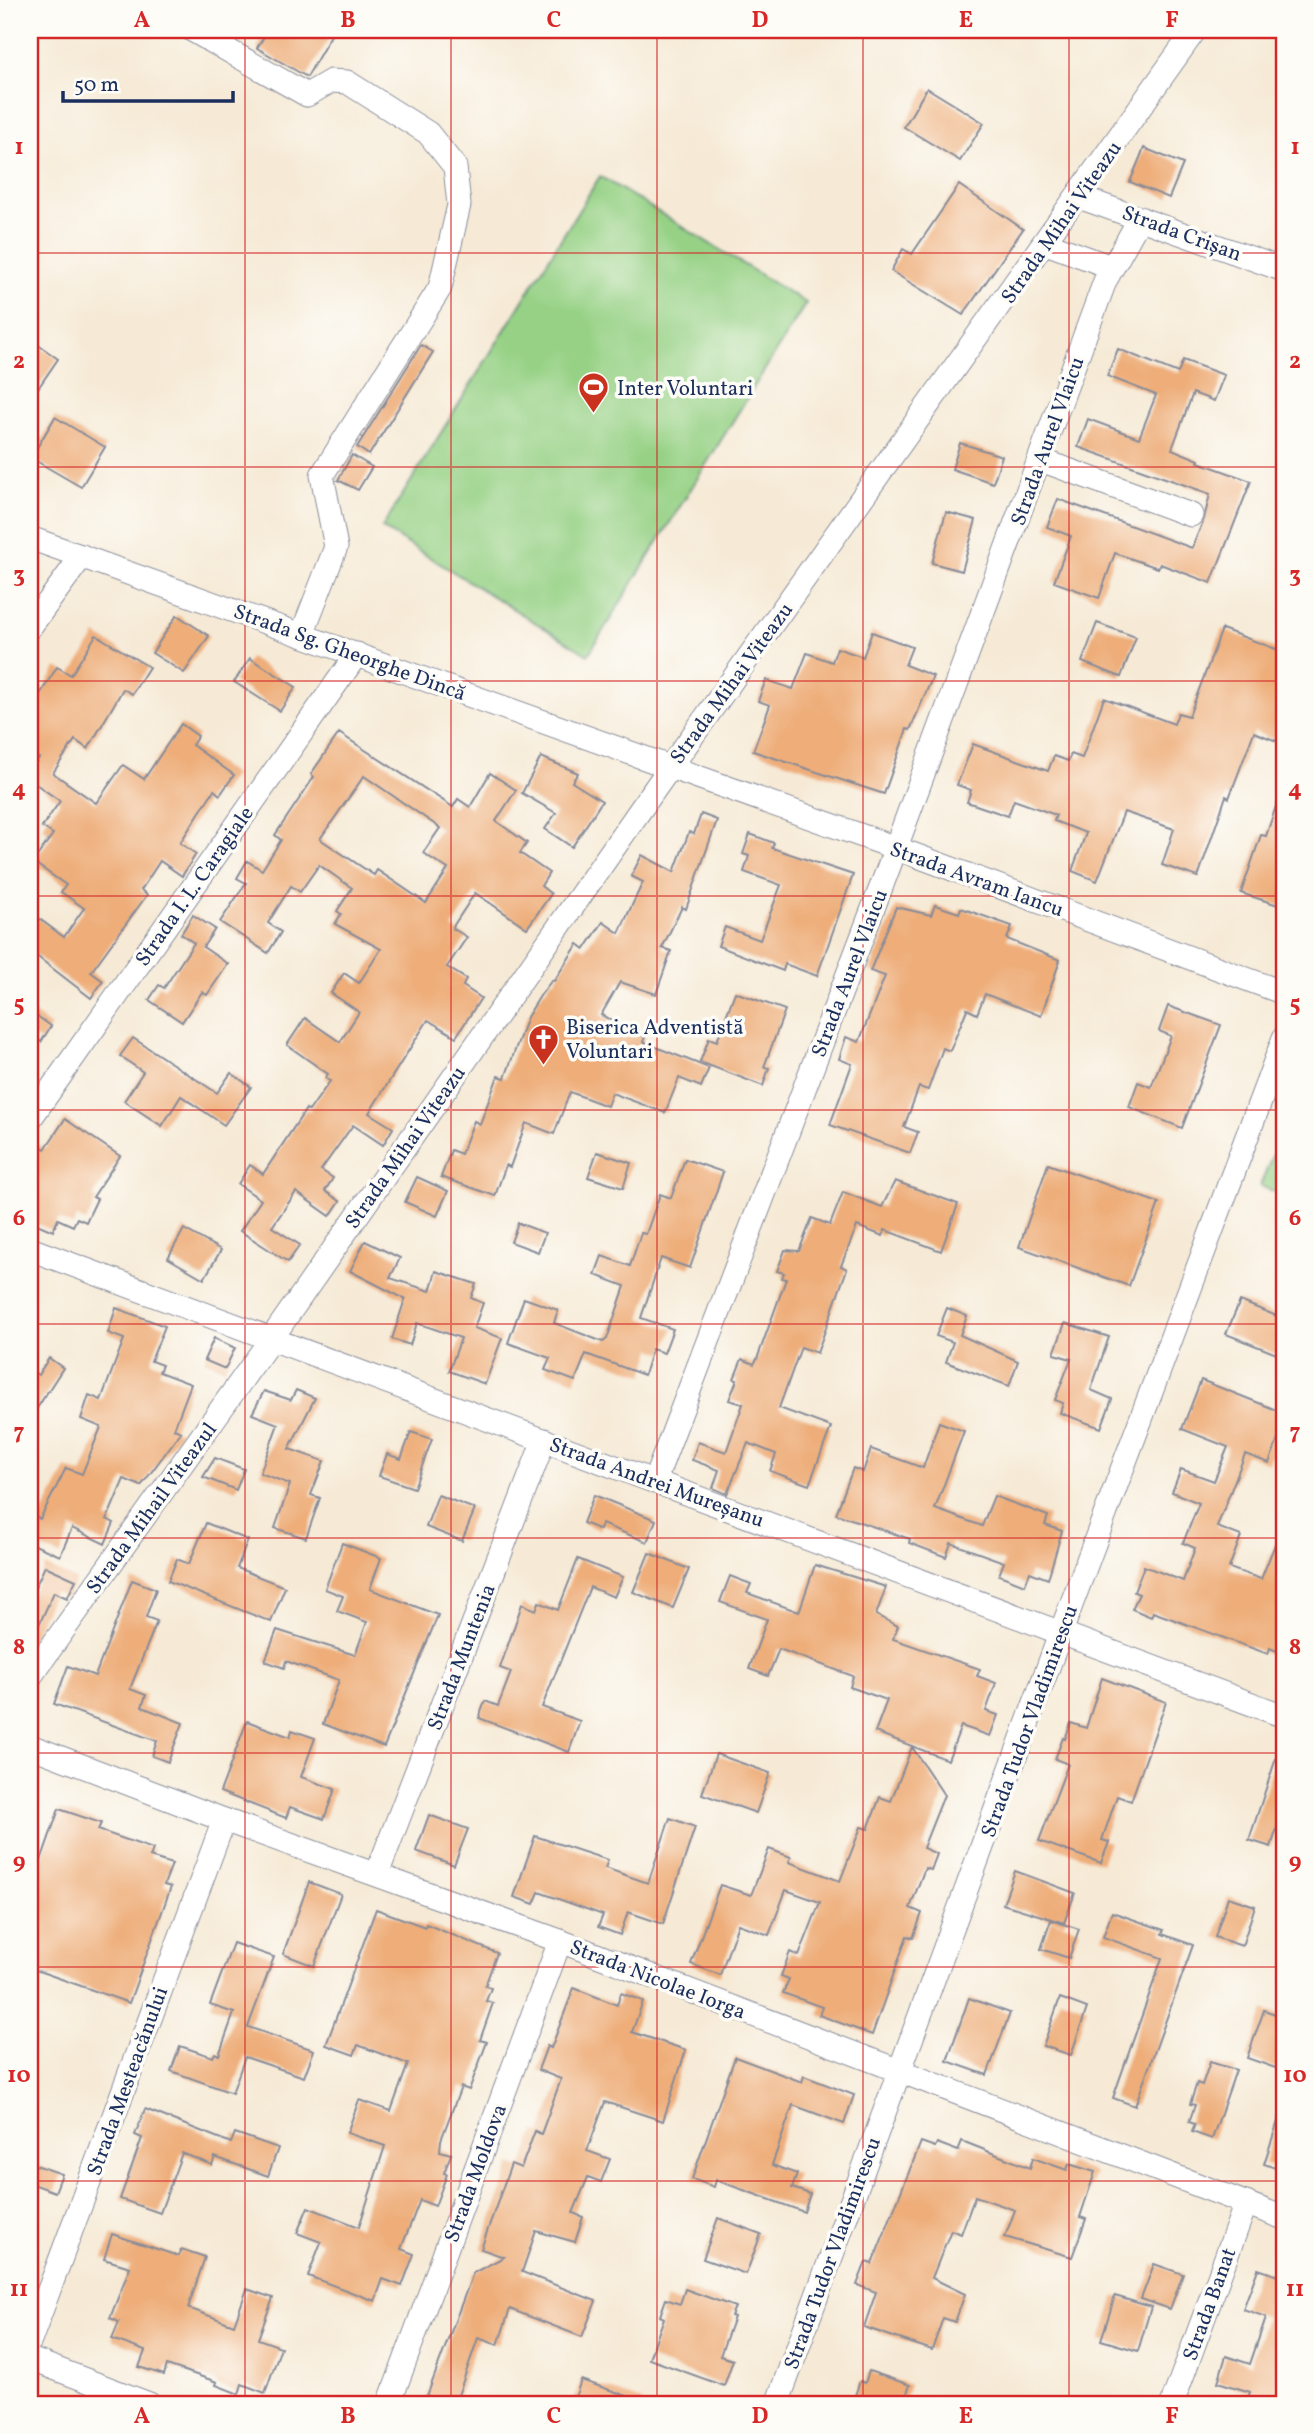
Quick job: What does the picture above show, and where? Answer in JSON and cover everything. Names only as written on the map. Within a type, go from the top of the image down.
[{"type":"street","points":[[192,30],[297,92],[307,95],[331,81],[346,82],[428,132],[455,167],[459,205],[440,288],[322,475],[337,547],[302,634]]},
{"type":"street","name":"Strada Mihai Viteazu","points":[[271,1339],[670,767],[1079,197],[1195,30]]},
{"type":"street","name":"Strada Crișan","points":[[1079,197],[1284,270]]},
{"type":"street","name":"Strada Aurel Vlaicu","points":[[655,1480],[896,848],[1111,267],[1140,218]]},
{"type":"street","points":[[1046,243],[1111,267]]},
{"type":"street","points":[[1041,460],[1191,515]]},
{"type":"street","name":"Strada Sg. Gheorghe Dincă","points":[[30,538],[670,767]]},
{"type":"street","points":[[30,627],[82,556]]},
{"type":"street","name":"Strada I. L. Caragiale","points":[[30,1119],[357,654]]},
{"type":"street","name":"Strada Avram Iancu","points":[[670,767],[1284,993]]},
{"type":"street","name":"Strada Tudor Vladimirescu","points":[[777,2404],[1061,1632],[1284,1038]]},
{"type":"street","name":"Strada Andrei Mureșanu","points":[[30,1249],[1284,1716]]},
{"type":"street","name":"Strada Mihail Viteazul","points":[[30,1678],[271,1339]]},
{"type":"street","name":"Strada Muntenia","points":[[377,1874],[544,1440]]},
{"type":"street","name":"Strada Nicolae Iorga","points":[[30,1746],[224,1820],[561,1941],[1284,2218]]},
{"type":"street","name":"Strada Mesteacănului","points":[[30,2342],[224,1820]]},
{"type":"street","name":"Strada Moldova","points":[[389,2404],[561,1941]]},
{"type":"street","name":"Strada Banat","points":[[1172,2404],[1246,2203]]},
{"type":"street","points":[[30,2359],[149,2404]]},
{"type":"green space","name":"Inter Voluntari","points":[[600,176],[806,303],[588,655],[382,528]]},
{"type":"green space","points":[[1284,1127],[1284,1195],[1260,1186]]},
{"type":"building","points":[[268,30],[334,30],[307,77],[257,48]]},
{"type":"building","points":[[927,88],[984,123],[960,161],[904,127]]},
{"type":"building","points":[[1144,148],[1183,164],[1169,198],[1130,182]]},
{"type":"building","points":[[959,185],[1023,229],[963,315],[891,271],[903,249],[912,254]]},
{"type":"building","points":[[30,339],[58,359],[30,400]]},
{"type":"building","points":[[421,345],[433,352],[369,455],[357,447]]},
{"type":"building","points":[[1118,349],[1178,373],[1183,360],[1224,375],[1214,401],[1193,393],[1172,449],[1199,460],[1198,462],[1251,481],[1211,583],[1160,564],[1158,568],[1115,553],[1099,598],[1054,582],[1071,536],[1047,527],[1058,499],[1192,548],[1204,519],[1210,494],[1078,447],[1088,419],[1139,438],[1156,395],[1107,376]]},
{"type":"building","points":[[55,417],[105,447],[81,487],[31,458]]},
{"type":"building","points":[[960,443],[1002,456],[993,483],[952,469]]},
{"type":"building","points":[[352,455],[372,467],[358,490],[338,480]]},
{"type":"building","points":[[946,512],[976,520],[962,571],[932,563]]},
{"type":"building","points":[[177,615],[209,636],[184,673],[152,653]]},
{"type":"building","points":[[1097,623],[1136,637],[1121,677],[1082,662]]},
{"type":"building","points":[[1222,629],[1284,652],[1284,744],[1254,732],[1229,798],[1226,796],[1198,877],[1162,865],[1174,829],[1124,812],[1097,881],[1072,871],[1086,833],[1054,821],[1056,815],[1014,800],[1008,816],[967,802],[971,790],[957,785],[973,744],[1048,771],[1054,756],[1068,761],[1071,754],[1082,758],[1104,698],[1174,724],[1178,713],[1189,716]]},
{"type":"building","points":[[872,632],[912,647],[905,665],[933,676],[910,730],[907,729],[884,794],[753,751],[770,705],[758,701],[766,680],[793,689],[807,653],[832,662],[837,648],[863,657]]},
{"type":"building","points":[[96,635],[149,667],[132,694],[123,689],[88,749],[75,740],[53,773],[96,803],[123,765],[144,779],[181,724],[198,736],[192,745],[234,775],[220,795],[214,790],[180,843],[196,854],[182,876],[160,861],[141,890],[147,895],[91,972],[103,981],[91,998],[30,951],[30,912],[64,937],[84,908],[61,892],[66,885],[33,862],[53,834],[42,827],[60,801],[30,780],[30,771],[39,758],[30,752],[30,690],[39,696],[57,667],[71,675]]},
{"type":"building","points":[[250,658],[296,687],[280,711],[234,682]]},
{"type":"building","points":[[339,733],[453,807],[458,799],[470,807],[490,773],[516,790],[496,821],[527,843],[520,853],[549,873],[541,886],[551,894],[527,928],[475,893],[452,928],[467,937],[447,967],[466,979],[463,986],[481,998],[456,1037],[428,1020],[369,1113],[393,1128],[383,1145],[353,1125],[321,1170],[333,1178],[325,1191],[340,1201],[330,1216],[296,1192],[272,1227],[300,1245],[288,1262],[240,1231],[261,1200],[238,1184],[250,1165],[263,1174],[306,1109],[309,1111],[330,1081],[325,1078],[328,1074],[287,1045],[305,1018],[340,1042],[359,1012],[331,993],[344,973],[359,983],[381,949],[335,924],[341,914],[337,911],[352,888],[319,865],[300,892],[291,886],[268,923],[281,932],[268,953],[220,922],[246,883],[237,878],[247,861],[262,870],[281,840],[275,835],[314,777],[311,774]],"holes":[[[364,776],[440,828],[423,853],[448,869],[426,903],[377,870],[374,875],[320,839]]]},
{"type":"building","points":[[541,757],[578,773],[572,782],[602,801],[572,847],[545,829],[556,813],[522,793]]},
{"type":"building","points":[[1281,791],[1284,792],[1284,896],[1281,906],[1241,893],[1261,835],[1266,836]]},
{"type":"building","points":[[701,814],[717,820],[686,909],[682,907],[662,948],[671,951],[656,994],[620,982],[601,1015],[645,1037],[643,1042],[709,1068],[701,1087],[679,1078],[665,1113],[612,1093],[607,1106],[570,1092],[554,1134],[526,1123],[510,1167],[506,1165],[495,1196],[441,1177],[451,1150],[461,1154],[474,1121],[480,1124],[498,1076],[505,1078],[527,1017],[540,996],[552,980],[554,981],[578,944],[585,949],[603,922],[619,933],[643,882],[631,876],[642,855],[674,872],[689,832],[694,834]]},
{"type":"building","points":[[750,834],[774,843],[772,848],[853,875],[817,976],[785,964],[783,971],[718,946],[725,927],[760,940],[781,885],[744,872],[749,856],[743,854]]},
{"type":"building","points":[[935,905],[959,913],[961,908],[1012,926],[1007,939],[1060,960],[1041,1016],[985,994],[977,1014],[967,1009],[950,1051],[943,1048],[928,1090],[919,1087],[904,1127],[918,1132],[910,1153],[830,1125],[852,1064],[839,1059],[846,1037],[859,1042],[885,976],[870,971],[896,907],[931,915]]},
{"type":"building","points":[[193,915],[215,929],[203,947],[228,964],[207,995],[202,992],[182,1022],[149,1000],[159,985],[164,988],[194,943],[181,934]]},
{"type":"building","points":[[735,992],[785,1010],[764,1067],[769,1068],[763,1086],[700,1062],[709,1038],[717,1041]]},
{"type":"building","points":[[1168,1006],[1221,1025],[1182,1128],[1129,1107],[1138,1082],[1151,1087],[1171,1036],[1159,1031]]},
{"type":"building","points":[[30,1011],[51,1026],[41,1042],[30,1034]]},
{"type":"building","points":[[133,1038],[217,1093],[231,1073],[251,1087],[224,1125],[181,1096],[162,1126],[124,1101],[143,1072],[120,1056]]},
{"type":"building","points":[[65,1119],[120,1156],[93,1197],[97,1199],[86,1222],[77,1218],[73,1226],[58,1219],[53,1231],[30,1221],[30,1141],[45,1149]]},
{"type":"building","points":[[597,1152],[631,1163],[623,1188],[588,1177]]},
{"type":"building","points":[[685,1159],[723,1172],[690,1268],[661,1258],[641,1318],[673,1329],[664,1353],[652,1349],[644,1375],[586,1354],[575,1381],[545,1370],[550,1358],[508,1343],[524,1298],[558,1310],[554,1323],[603,1342],[607,1339],[625,1286],[595,1275],[602,1256],[630,1266],[641,1233],[646,1234],[660,1194],[671,1198]]},
{"type":"building","points":[[1048,1164],[1159,1203],[1129,1286],[1019,1247]]},
{"type":"building","points":[[417,1177],[448,1191],[437,1216],[405,1202]]},
{"type":"building","points":[[895,1181],[958,1204],[941,1251],[885,1230],[883,1236],[857,1226],[841,1266],[847,1269],[817,1353],[801,1347],[779,1408],[831,1427],[809,1485],[770,1471],[776,1454],[748,1443],[727,1494],[713,1488],[719,1470],[692,1460],[698,1442],[726,1452],[743,1404],[729,1400],[737,1380],[734,1379],[742,1359],[754,1364],[757,1359],[786,1279],[782,1278],[784,1273],[777,1271],[785,1250],[799,1251],[812,1218],[830,1225],[843,1192],[882,1207]]},
{"type":"building","points":[[518,1223],[545,1233],[538,1252],[511,1242]]},
{"type":"building","points":[[184,1229],[221,1250],[204,1279],[168,1258]]},
{"type":"building","points":[[365,1241],[400,1258],[390,1278],[430,1291],[436,1271],[476,1284],[471,1298],[483,1303],[474,1328],[502,1338],[485,1384],[449,1371],[461,1338],[417,1323],[410,1345],[392,1339],[405,1299],[350,1271]]},
{"type":"building","points":[[1240,1301],[1284,1319],[1284,1357],[1226,1334]]},
{"type":"building","points":[[116,1308],[165,1326],[151,1361],[162,1365],[159,1372],[191,1384],[174,1429],[181,1432],[141,1486],[124,1479],[107,1519],[114,1523],[105,1544],[72,1528],[60,1556],[30,1543],[30,1514],[40,1519],[66,1468],[82,1474],[101,1427],[81,1419],[89,1395],[101,1400],[124,1339],[108,1333]]},
{"type":"building","points":[[947,1308],[967,1316],[960,1335],[1018,1361],[1009,1386],[946,1362],[953,1342],[936,1336]]},
{"type":"building","points":[[1065,1323],[1109,1337],[1091,1390],[1112,1399],[1101,1428],[1060,1413],[1063,1403],[1055,1400],[1071,1359],[1054,1354]]},
{"type":"building","points":[[214,1338],[235,1348],[225,1369],[204,1360]]},
{"type":"building","points":[[49,1358],[63,1368],[30,1419],[30,1370],[38,1375]]},
{"type":"building","points":[[1201,1380],[1284,1413],[1284,1424],[1269,1463],[1245,1454],[1217,1527],[1241,1536],[1229,1568],[1261,1579],[1284,1522],[1284,1654],[1270,1648],[1268,1654],[1153,1612],[1151,1617],[1132,1609],[1139,1594],[1134,1592],[1144,1566],[1183,1581],[1195,1548],[1183,1543],[1199,1503],[1172,1492],[1181,1469],[1214,1481],[1228,1447],[1182,1429]]},
{"type":"building","points":[[296,1390],[315,1398],[289,1449],[324,1461],[311,1495],[320,1498],[306,1538],[275,1528],[290,1484],[260,1473],[278,1424],[252,1414],[264,1391],[291,1400]]},
{"type":"building","points":[[939,1422],[964,1431],[935,1509],[982,1526],[994,1496],[1048,1516],[1045,1525],[1062,1531],[1048,1579],[1030,1572],[1025,1585],[999,1575],[1004,1562],[951,1543],[946,1557],[909,1543],[910,1539],[836,1514],[853,1468],[863,1472],[871,1449],[923,1468]]},
{"type":"building","points":[[411,1432],[432,1439],[414,1488],[379,1476],[387,1454],[401,1459]]},
{"type":"building","points":[[215,1458],[244,1469],[236,1490],[203,1477]]},
{"type":"building","points":[[438,1495],[475,1509],[462,1541],[426,1527]]},
{"type":"building","points":[[594,1495],[656,1520],[647,1542],[602,1524],[600,1530],[583,1523]]},
{"type":"building","points":[[206,1523],[248,1540],[237,1568],[285,1587],[271,1622],[168,1581],[177,1559],[189,1564]]},
{"type":"building","points":[[342,1543],[381,1558],[370,1589],[438,1615],[384,1747],[323,1724],[339,1680],[286,1661],[284,1668],[265,1661],[277,1630],[355,1655],[367,1622],[337,1611],[343,1596],[325,1589]]},
{"type":"building","points":[[649,1553],[689,1569],[673,1608],[633,1592]]},
{"type":"building","points":[[578,1559],[623,1577],[614,1597],[590,1587],[542,1707],[580,1721],[569,1752],[479,1718],[485,1701],[498,1706],[511,1672],[500,1668],[522,1604],[536,1610],[539,1602],[558,1610]]},
{"type":"building","points":[[815,1565],[886,1587],[876,1615],[898,1626],[893,1639],[980,1669],[977,1676],[996,1683],[986,1711],[998,1715],[990,1736],[961,1726],[948,1760],[875,1732],[887,1700],[850,1687],[853,1676],[779,1649],[768,1676],[749,1669],[767,1619],[720,1602],[730,1576],[751,1584],[747,1593],[799,1612]]},
{"type":"building","points":[[45,1566],[76,1580],[67,1598],[54,1592],[30,1644],[30,1598]]},
{"type":"building","points":[[132,1580],[156,1589],[146,1617],[157,1621],[130,1689],[146,1695],[142,1707],[183,1723],[168,1762],[152,1756],[157,1741],[54,1704],[68,1666],[95,1676]]},
{"type":"building","points":[[1102,1678],[1166,1702],[1131,1801],[1117,1796],[1102,1840],[1109,1842],[1101,1863],[1039,1841],[1068,1764],[1055,1759],[1063,1738],[1065,1739],[1071,1723],[1086,1728]]},
{"type":"building","points":[[247,1721],[290,1737],[292,1730],[315,1738],[301,1777],[335,1789],[324,1819],[290,1807],[286,1818],[220,1792]]},
{"type":"building","points":[[1281,1743],[1284,1744],[1284,1806],[1271,1847],[1249,1840]]},
{"type":"building","points":[[912,1747],[944,1795],[923,1848],[937,1854],[931,1870],[925,1868],[910,1908],[922,1913],[913,1938],[907,1936],[872,2035],[819,2015],[822,2007],[783,1993],[789,1979],[781,1976],[790,1952],[799,1956],[820,1902],[786,1890],[769,1935],[738,1924],[720,1975],[691,1964],[720,1885],[751,1895],[769,1849],[791,1857],[789,1862],[840,1881],[861,1827],[868,1829],[880,1797],[891,1801]]},
{"type":"building","points":[[716,1754],[770,1773],[756,1813],[702,1794]]},
{"type":"building","points":[[59,1809],[101,1823],[98,1830],[153,1849],[150,1857],[172,1864],[164,1885],[171,1887],[129,2003],[30,1968],[30,1892]]},
{"type":"building","points":[[429,1815],[468,1829],[454,1865],[416,1851]]},
{"type":"building","points":[[670,1818],[695,1827],[663,1924],[628,1912],[620,1935],[598,1927],[603,1915],[539,1892],[534,1904],[514,1897],[535,1836],[608,1860],[605,1868],[648,1883]]},
{"type":"building","points":[[1015,1871],[1075,1893],[1064,1923],[1003,1904]]},
{"type":"building","points":[[309,1882],[341,1894],[314,1966],[283,1954]]},
{"type":"building","points":[[1228,1897],[1255,1906],[1242,1946],[1215,1937]]},
{"type":"building","points":[[376,1909],[425,1927],[426,1924],[497,1953],[485,1986],[491,1988],[486,2001],[493,2003],[480,2040],[487,2042],[469,2090],[461,2087],[441,2140],[440,2151],[451,2154],[444,2173],[447,2174],[435,2206],[420,2200],[401,2249],[414,2254],[402,2286],[383,2279],[375,2301],[308,2276],[321,2242],[297,2233],[308,2207],[359,2227],[385,2146],[347,2133],[359,2100],[391,2111],[408,2064],[358,2045],[354,2055],[326,2045]]},
{"type":"building","points":[[1112,1912],[1164,1930],[1162,1934],[1193,1945],[1135,2106],[1113,2098],[1162,1958],[1103,1937]]},
{"type":"building","points":[[1051,1920],[1079,1929],[1069,1958],[1041,1949]]},
{"type":"building","points":[[233,1943],[274,1957],[248,2027],[314,2050],[304,2077],[245,2057],[232,2093],[171,2071],[180,2046],[213,2057],[215,2053],[219,2055],[234,2013],[210,2005]]},
{"type":"building","points":[[574,1988],[617,2005],[621,1993],[643,2001],[632,2032],[686,2050],[663,2121],[605,2102],[587,2151],[610,2159],[601,2182],[588,2177],[573,2213],[583,2217],[575,2242],[536,2231],[522,2272],[596,2301],[582,2337],[510,2309],[498,2345],[478,2338],[455,2404],[424,2404],[473,2273],[504,2257],[481,2249],[511,2164],[521,2168],[535,2131],[541,2134],[561,2079],[538,2070],[547,2046],[551,2048]]},
{"type":"building","points":[[969,1998],[1010,2013],[987,2075],[947,2061]]},
{"type":"building","points":[[1060,1998],[1087,2008],[1071,2055],[1043,2046]]},
{"type":"building","points":[[1264,2010],[1284,2017],[1284,2071],[1247,2058]]},
{"type":"building","points":[[735,2057],[802,2082],[804,2076],[854,2095],[844,2124],[793,2105],[772,2165],[797,2174],[792,2188],[810,2194],[804,2212],[716,2180],[714,2187],[692,2179]]},
{"type":"building","points":[[1210,2062],[1236,2070],[1212,2139],[1192,2132],[1195,2124],[1189,2122],[1195,2105],[1190,2104],[1197,2083],[1202,2085]]},
{"type":"building","points":[[145,2109],[231,2143],[235,2133],[278,2148],[268,2176],[215,2157],[212,2165],[182,2153],[160,2213],[120,2199],[142,2138],[135,2135]]},
{"type":"building","points":[[1281,2112],[1284,2113],[1284,2171],[1264,2164]]},
{"type":"building","points":[[962,2141],[1030,2168],[1033,2158],[1067,2170],[1069,2164],[1095,2172],[1080,2217],[1086,2219],[1072,2257],[1005,2237],[1015,2210],[975,2196],[961,2234],[951,2230],[932,2278],[965,2294],[955,2322],[943,2318],[932,2350],[864,2327],[876,2292],[857,2285],[866,2262],[872,2264],[921,2142],[935,2147],[937,2143],[958,2151]]},
{"type":"building","points":[[30,2163],[62,2174],[55,2192],[30,2183]]},
{"type":"building","points":[[718,2218],[761,2234],[746,2274],[703,2259]]},
{"type":"building","points":[[112,2234],[178,2256],[181,2249],[205,2257],[188,2308],[234,2325],[247,2289],[273,2298],[258,2339],[281,2347],[265,2393],[242,2384],[239,2394],[216,2385],[217,2382],[167,2365],[164,2375],[139,2367],[145,2351],[112,2339],[119,2322],[110,2318],[130,2267],[104,2259]]},
{"type":"building","points":[[1154,2264],[1183,2274],[1170,2309],[1141,2299]]},
{"type":"building","points":[[1258,2269],[1281,2277],[1284,2274],[1284,2404],[1246,2404],[1250,2392],[1218,2382],[1226,2356],[1250,2364],[1266,2317],[1243,2309]]},
{"type":"building","points":[[685,2289],[735,2307],[720,2356],[733,2360],[724,2386],[649,2359],[664,2318],[660,2316],[666,2299],[680,2304]]},
{"type":"building","points":[[1115,2296],[1151,2307],[1138,2351],[1101,2340]]},
{"type":"building","points":[[869,2371],[910,2385],[903,2404],[852,2404],[860,2381],[865,2383]]},
{"type":"building","points":[[581,2380],[642,2401],[641,2404],[573,2404]]},
{"type":"place","name":"Inter Voluntari","points":[[594,415]]},
{"type":"place","name":"Biserica Adventistă Voluntari","points":[[543,1066]]}]
